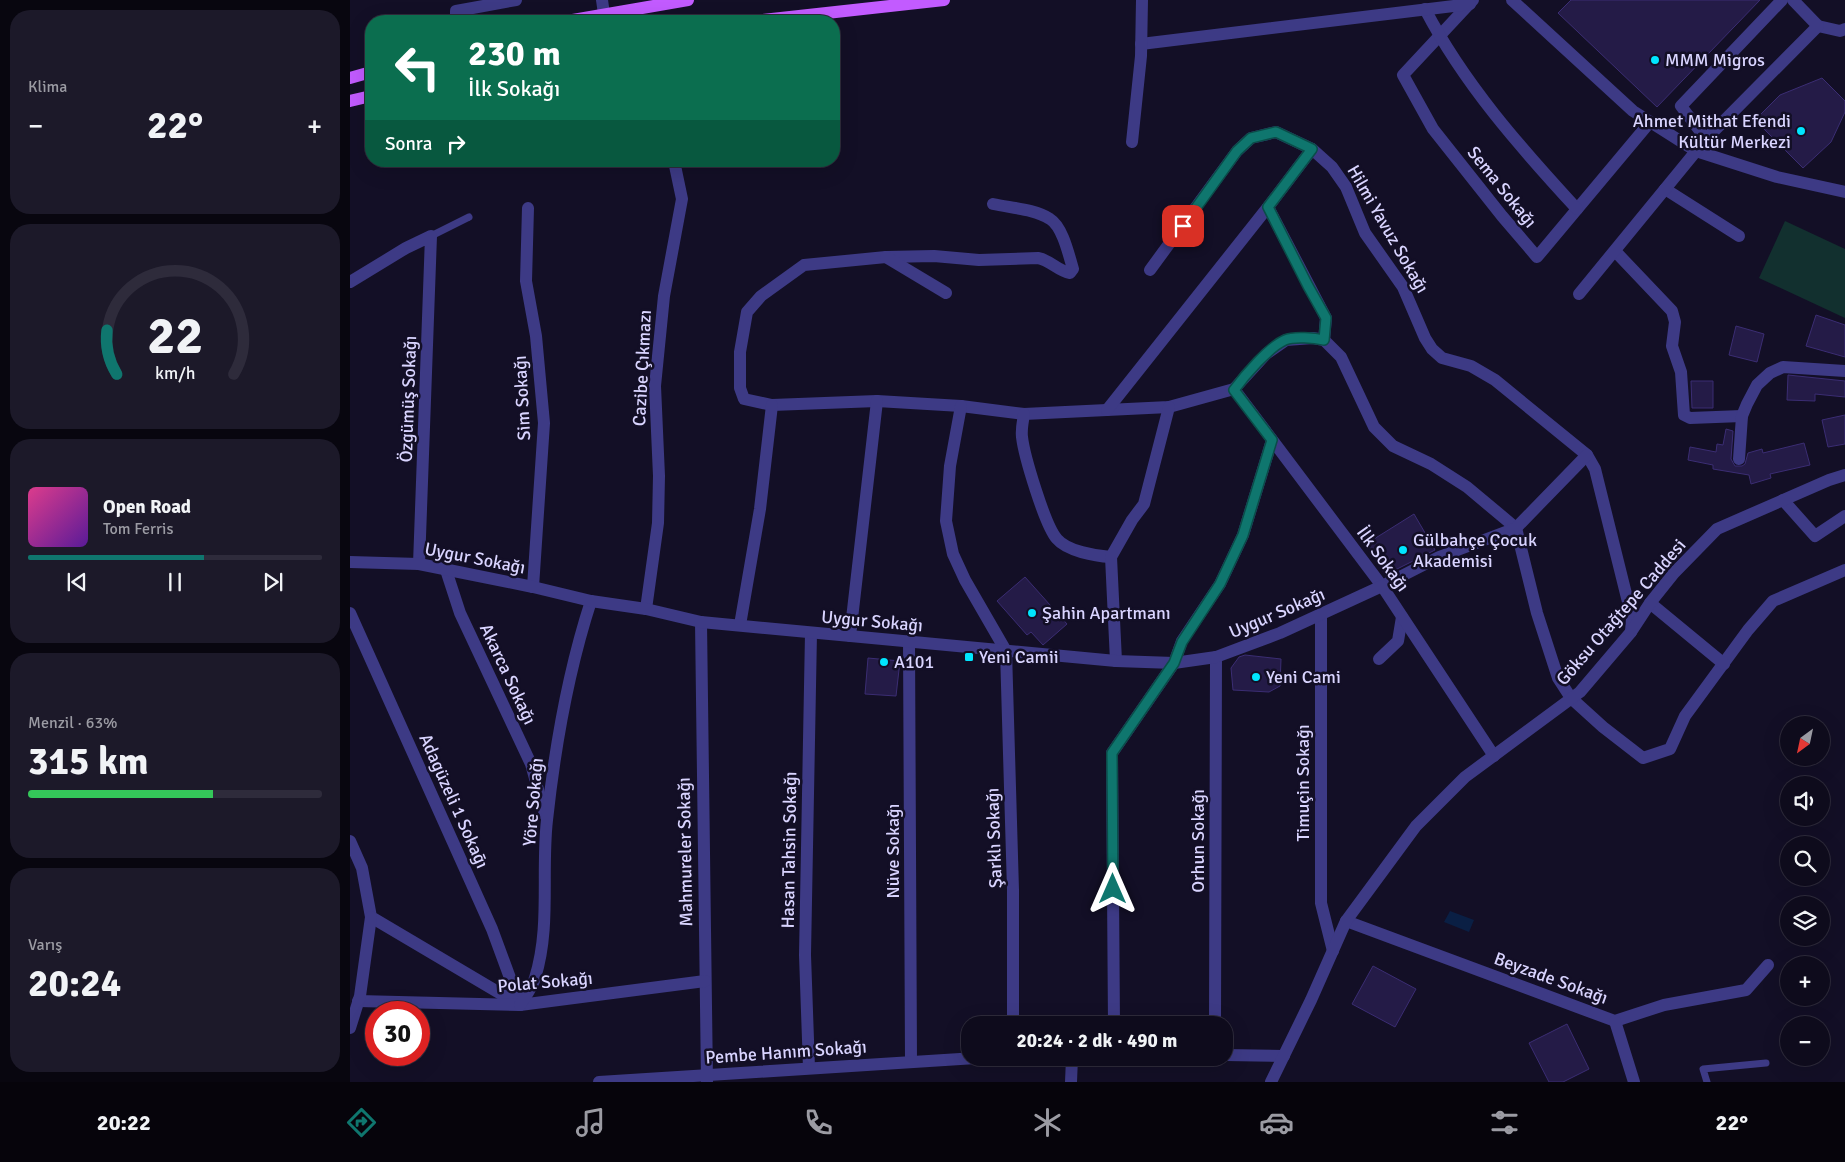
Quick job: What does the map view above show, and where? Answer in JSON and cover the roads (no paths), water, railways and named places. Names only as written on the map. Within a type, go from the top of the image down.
[{"type":"main road","points":[[599,15],[688,0]]},
{"type":"main road","points":[[808,15],[944,0]]},
{"type":"main road","points":[[350,78],[365,74]]},
{"type":"main road","points":[[350,101],[365,97]]},
{"type":"street","points":[[456,15],[456,11],[516,0]]},
{"type":"street","points":[[602,0],[604,14]]},
{"type":"street","points":[[1132,142],[1142,44],[1142,0]]},
{"type":"street","points":[[1512,0],[1633,111],[1696,151],[1777,177],[1845,192]]},
{"type":"street","points":[[1706,139],[1681,106],[1782,0]]},
{"type":"street","points":[[1793,0],[1818,26],[1840,31],[1845,29]]},
{"type":"street","points":[[1142,44],[1471,2]]},
{"type":"street","name":"Sema Sokağı","points":[[1471,2],[1403,75],[1433,129],[1537,257],[1650,122]]},
{"type":"street","points":[[1425,9],[1439,36],[1487,106],[1531,159],[1577,209]]},
{"type":"street","points":[[1580,294],[1706,139],[1818,26]]},
{"type":"street","name":"Hilmi Yavuz Sokağı","points":[[1150,270],[1237,151],[1251,138],[1276,132],[1312,149],[1332,167],[1346,188],[1365,233],[1403,286],[1425,338],[1432,349],[1442,358],[1471,366],[1495,380],[1587,455],[1596,469],[1632,618],[1631,632]]},
{"type":"street","points":[[1107,410],[1312,149]]},
{"type":"street","name":"Cazibe Çıkmazı","points":[[646,609],[658,523],[659,476],[655,386],[664,296],[682,199],[675,167]]},
{"type":"street","points":[[1665,189],[1739,236]]},
{"type":"street","points":[[993,204],[1037,213],[1052,220],[1062,236],[1073,269],[1070,273],[1063,272],[1044,259],[1038,258],[979,260],[934,256],[886,257],[804,265],[761,296],[747,312],[740,352],[740,388],[744,399],[772,405],[876,401],[961,406],[1024,414],[1169,407],[1234,390],[1266,354],[1286,340],[1313,338],[1324,340],[1341,357],[1374,427],[1393,446],[1431,464],[1467,487],[1516,528],[1535,604],[1558,678],[1571,698],[1642,758],[1670,750],[1685,716],[1748,630],[1773,601],[1845,570]]},
{"type":"street","points":[[1268,207],[1326,318],[1324,340]]},
{"type":"street","name":"Sim Sokağı","points":[[528,208],[526,281],[536,336],[544,423],[533,587]]},
{"type":"street","points":[[350,282],[406,248],[431,236]]},
{"type":"street","name":"Özgümüş Sokağı","points":[[419,564],[431,236]]},
{"type":"street","points":[[1615,251],[1672,311],[1675,322],[1672,346],[1680,372],[1684,415],[1690,418],[1742,416]]},
{"type":"street","points":[[886,257],[946,293]]},
{"type":"street","points":[[1740,459],[1742,416],[1757,385],[1770,373],[1783,367],[1845,371]]},
{"type":"street","name":"İlk Sokağı","points":[[1234,390],[1382,586],[1494,756]]},
{"type":"street","points":[[850,636],[876,401]]},
{"type":"street","points":[[740,626],[760,509],[772,405]]},
{"type":"street","points":[[961,406],[950,466],[946,521],[953,554],[965,580],[1006,651]]},
{"type":"street","points":[[1116,661],[1111,557],[1132,520],[1144,504],[1169,407]]},
{"type":"street","points":[[1024,414],[1022,434],[1025,453],[1049,526],[1057,540],[1081,552],[1111,557]]},
{"type":"street","points":[[1114,1016],[1112,753],[1174,663],[1182,642],[1220,584],[1243,535],[1272,440]]},
{"type":"street","points":[[1516,528],[1587,455]]},
{"type":"street","name":"Göksu Otağtepe Caddesi","points":[[1271,1082],[1346,921],[1416,826],[1466,777],[1580,692],[1631,632],[1650,603],[1674,573],[1717,529],[1829,480],[1845,475]]},
{"type":"street","points":[[1783,500],[1815,536],[1845,516]]},
{"type":"street","name":"Uygur Sokağı","points":[[350,562],[419,564],[591,601],[646,609],[701,622],[1116,661],[1174,663],[1216,657],[1280,633],[1382,586],[1439,556],[1516,528]]},
{"type":"street","name":"Akarca Sokağı","points":[[446,570],[460,613],[531,764],[546,822]]},
{"type":"street","name":"Yöre Sokağı","points":[[520,1005],[534,980],[544,929],[546,822],[558,732],[574,662],[591,601]]},
{"type":"street","points":[[1650,603],[1724,664]]},
{"type":"street","name":"Adagüzeli 1 Sokaḡı","points":[[350,613],[492,929],[520,1005]]},
{"type":"street","name":"Timuçin Sokağı","points":[[1321,614],[1321,903],[1332,951]]},
{"type":"street","points":[[1379,659],[1398,641],[1402,617]]},
{"type":"street","name":"Mahmureler Sokağı","points":[[701,622],[706,1079]]},
{"type":"street","name":"Hasan Tahsin Sokağı","points":[[808,1068],[805,955],[811,633]]},
{"type":"street","name":"Nüve Sokağı","points":[[910,641],[911,1062]]},
{"type":"street","name":"Şarklı Sokağı","points":[[1006,651],[1013,890],[1013,1016]]},
{"type":"street","name":"Orhun Sokağı","points":[[1215,1016],[1216,657]]},
{"type":"street","points":[[350,841],[356,869],[371,917],[358,1001],[350,1028]]},
{"type":"street","points":[[371,917],[520,1005]]},
{"type":"street","name":"Beyzade Sokağı","points":[[1346,921],[1615,1021],[1664,1005],[1746,990],[1768,965]]},
{"type":"street","name":"Polat Sokağı","points":[[358,1001],[520,1005],[704,981]]},
{"type":"street","points":[[1615,1021],[1634,1082]]},
{"type":"street","points":[[1233,1056],[1284,1056]]},
{"type":"street","name":"Pembe Hanım Sokağı","points":[[598,1082],[706,1079],[808,1068],[961,1059]]},
{"type":"street","points":[[1071,1082],[1072,1066]]},
{"type":"lane","points":[[431,236],[469,217]]},
{"type":"lane","points":[[1707,1082],[1703,1069],[1766,1063]]},
{"type":"water","points":[[1450,911],[1474,920],[1469,932],[1444,922]]},
{"type":"place","name":"MMM Migros","points":[[1655,60]]},
{"type":"place","name":"Ahmet Mithat Efendi Kültür Merkezi","points":[[1801,131]]},
{"type":"place","name":"Gülbahçe Çocuk Akademisi","points":[[1403,550]]},
{"type":"place","name":"Şahin Apartmanı","points":[[1032,613]]},
{"type":"place","name":"Yeni Camii","points":[[969,657]]},
{"type":"place","name":"A101","points":[[884,662]]},
{"type":"place","name":"Yeni Cami","points":[[1256,677]]}]
